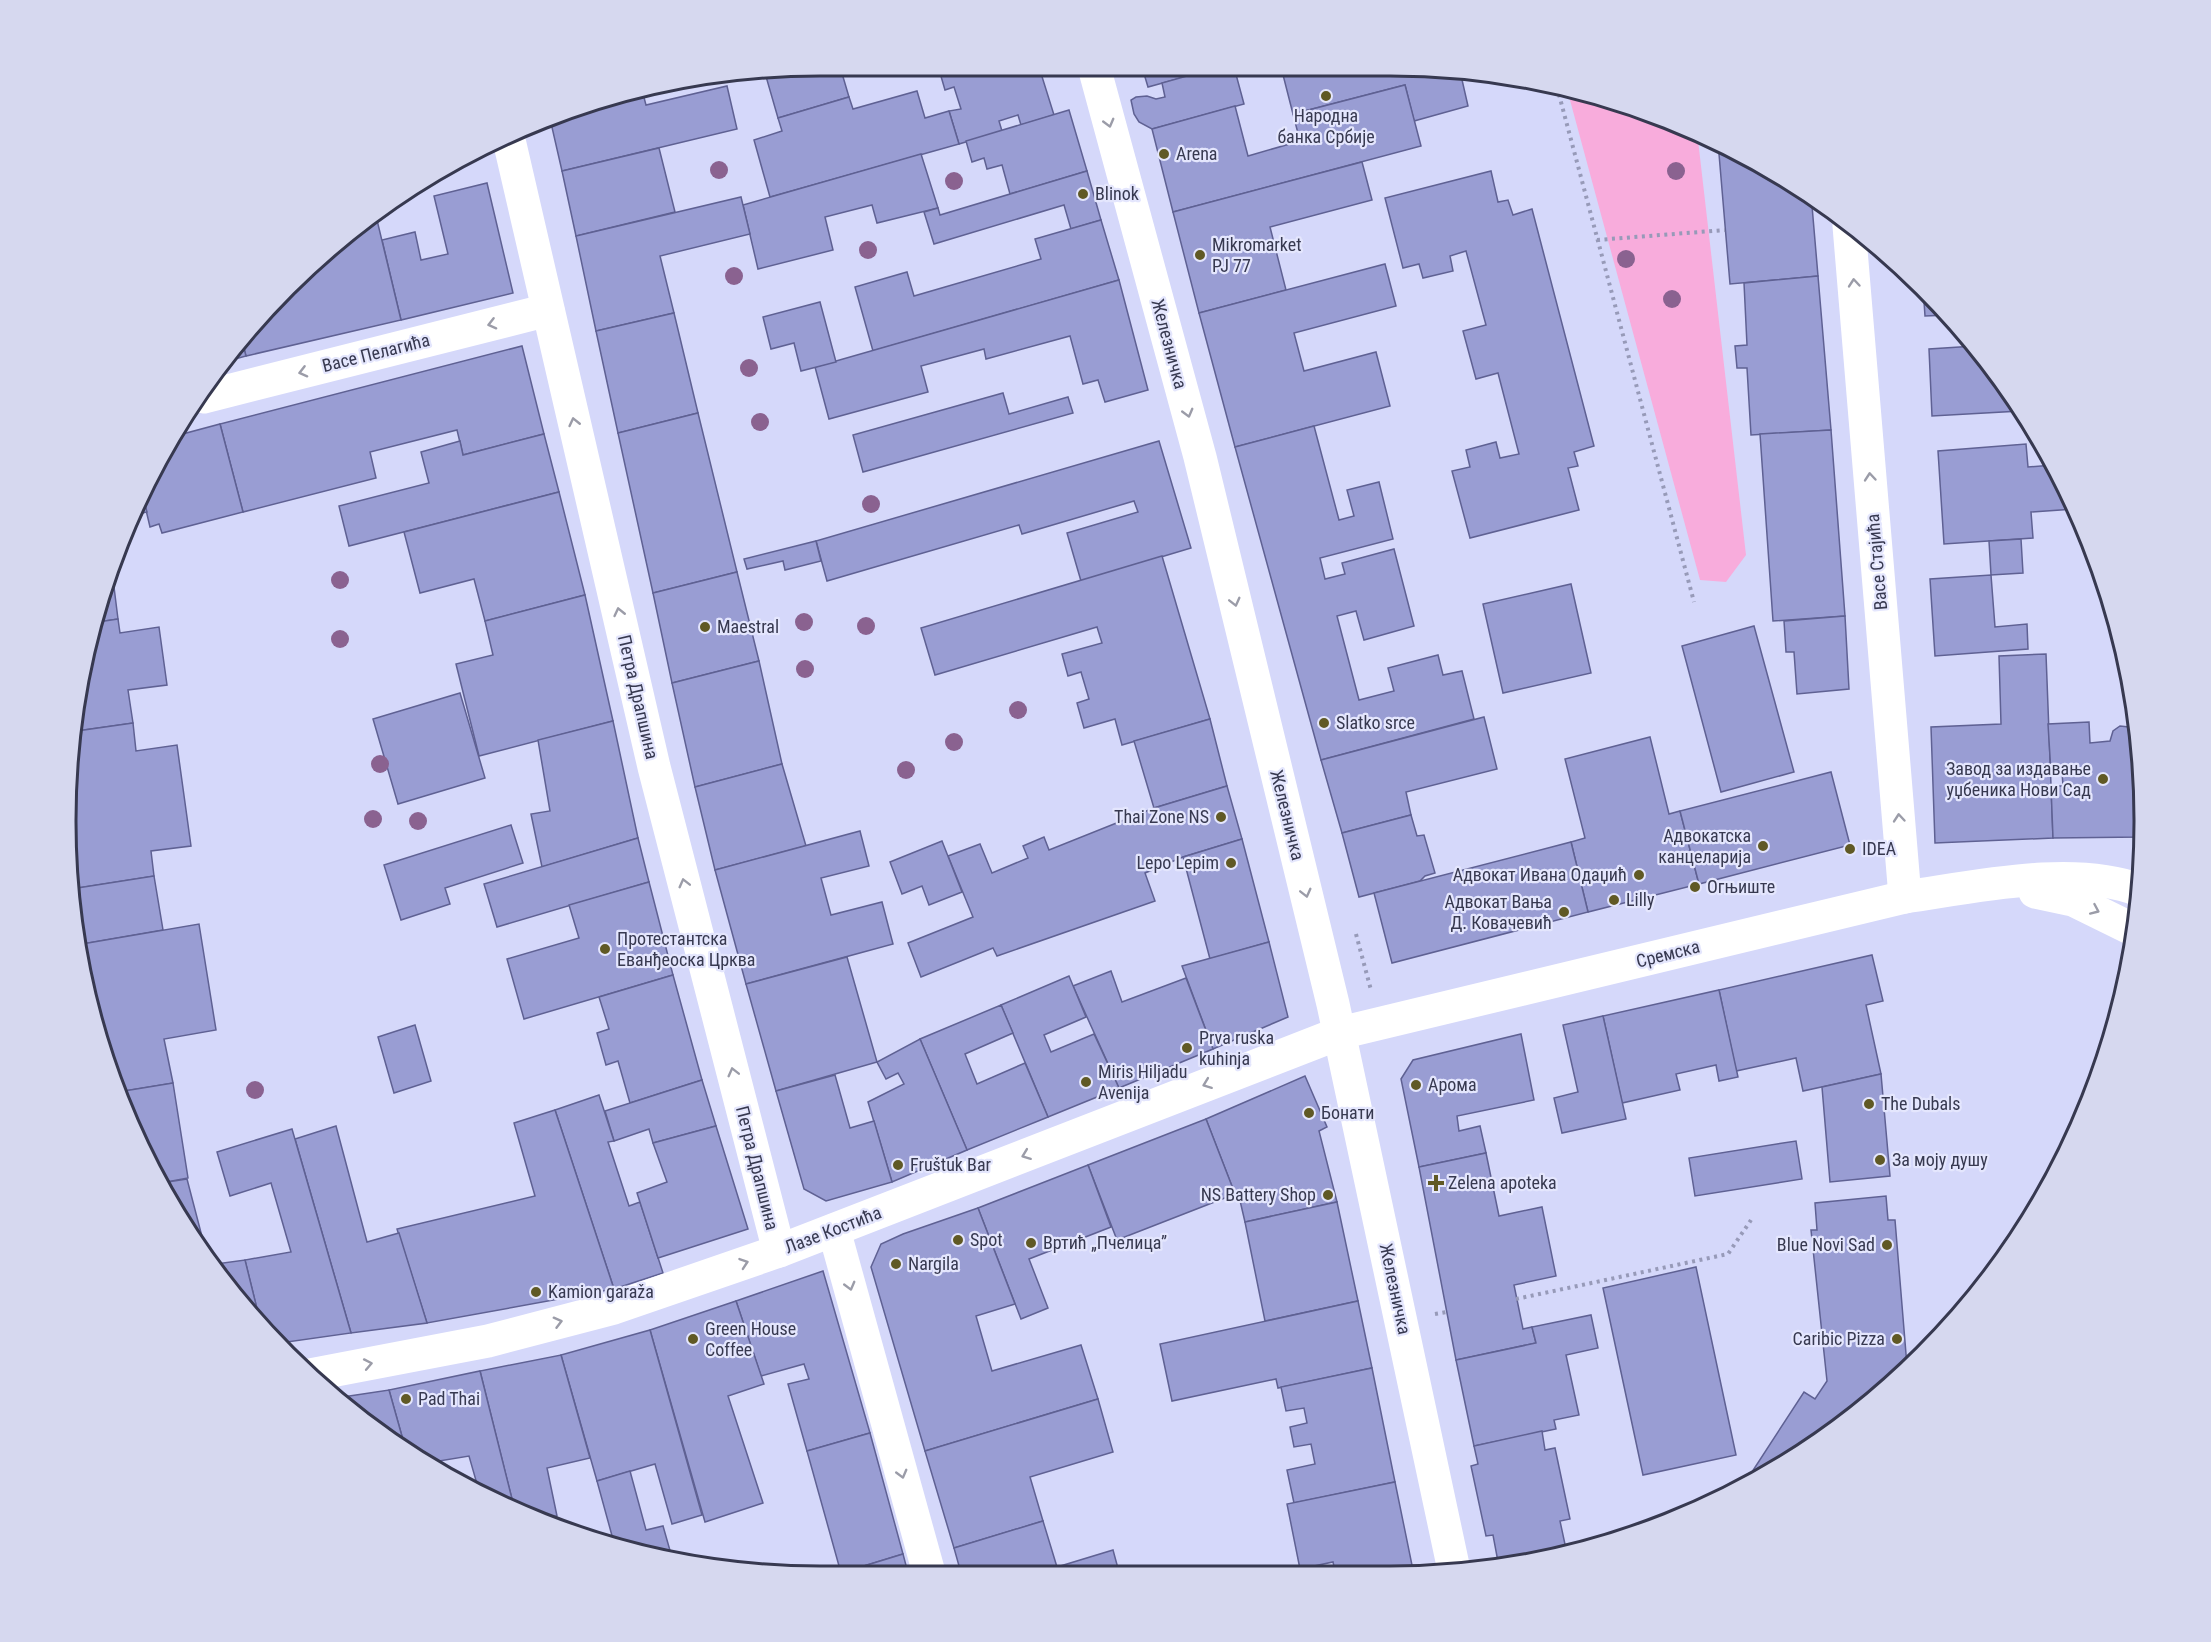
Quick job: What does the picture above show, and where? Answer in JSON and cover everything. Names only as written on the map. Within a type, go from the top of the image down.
[{"type":"street","name":"Железничка","points":[[1096,76],[1200,457],[1340,1033],[1452,1563]]},
{"type":"street","name":"Петра Драпшина","points":[[510,145],[654,766],[779,1251]]},
{"type":"street","name":"Васе Стајића","points":[[1850,236],[1905,897]]},
{"type":"street","name":"Васе Пелагића","points":[[210,395],[548,310]]},
{"type":"street","name":"Сремска","points":[[1340,1033],[1905,897],[1998,884],[2058,879],[2096,879],[2131,887]]},
{"type":"street","name":"Сремска","points":[[1998,884],[2073,900],[2127,926]]},
{"type":"street","name":"Лазе Костића","points":[[322,1373],[488,1341],[614,1308],[779,1251],[1340,1033]]},
{"type":"street","points":[[834,1230],[927,1566]]},
{"type":"path","points":[[1560,97],[1694,602]]},
{"type":"path","points":[[1597,240],[1725,230]]},
{"type":"path","points":[[1516,1299],[1728,1254],[1751,1220]]},
{"type":"path","points":[[1435,1314],[1447,1312]]},
{"type":"shaded area","points":[[1570,99],[1629,116],[1698,144],[1746,555],[1726,582],[1700,580]]},
{"type":"building","points":[[843,76],[849,97],[778,118],[767,79]]},
{"type":"building","points":[[941,76],[1042,76],[1054,115],[1021,125],[1018,115],[999,121],[1002,131],[959,144],[949,111],[961,109],[954,87],[945,90]]},
{"type":"building","points":[[1145,76],[1188,76],[1148,87]]},
{"type":"building","points":[[1187,76],[1236,76],[1244,104],[1152,129],[1139,122],[1134,114],[1131,100],[1147,96],[1156,99],[1165,97],[1162,83]]},
{"type":"building","name":"Народна банка Србије","points":[[1283,76],[1390,76],[1462,80],[1468,106],[1414,121],[1405,85],[1293,114]]},
{"type":"building","points":[[1405,85],[1421,146],[1173,212],[1152,129],[1235,106],[1248,156],[1300,141],[1293,114]]},
{"type":"building","points":[[727,86],[737,129],[562,171],[552,127],[628,102],[644,98],[646,105]]},
{"type":"building","points":[[917,91],[925,118],[949,111],[959,144],[770,197],[754,140],[782,131],[778,118],[849,97],[853,109]]},
{"type":"building","points":[[1069,110],[1087,171],[1010,194],[1002,165],[987,169],[984,158],[972,162],[966,141]]},
{"type":"building","points":[[659,148],[675,212],[576,236],[562,171]]},
{"type":"building","points":[[1719,153],[1762,176],[1812,208],[1818,276],[1730,284]]},
{"type":"building","points":[[921,154],[938,208],[877,223],[872,205],[825,217],[833,250],[758,269],[743,205]]},
{"type":"building","points":[[1362,162],[1372,200],[1270,227],[1286,290],[1199,313],[1173,212]]},
{"type":"building","points":[[1087,171],[1101,220],[1071,229],[1064,205],[934,244],[924,212],[938,208],[940,215]]},
{"type":"building","points":[[1491,171],[1498,202],[1508,200],[1513,215],[1532,209],[1594,446],[1574,452],[1578,466],[1568,468],[1579,510],[1470,538],[1452,471],[1470,467],[1466,450],[1496,442],[1500,458],[1519,454],[1498,373],[1476,379],[1463,331],[1486,325],[1466,251],[1450,256],[1453,271],[1423,278],[1419,264],[1403,268],[1385,198]]},
{"type":"building","points":[[487,183],[513,293],[401,320],[382,240],[415,232],[421,260],[448,254],[434,196]]},
{"type":"building","points":[[741,197],[750,234],[660,256],[674,313],[596,331],[576,236]]},
{"type":"building","points":[[1101,220],[1119,280],[873,351],[855,287],[907,272],[914,296],[1041,259],[1035,239]]},
{"type":"building","points":[[378,223],[401,320],[246,356],[244,350],[295,295],[330,261]]},
{"type":"building","points":[[1385,264],[1396,306],[1294,333],[1304,371],[1376,352],[1390,406],[1235,447],[1199,313]]},
{"type":"building","points":[[1818,276],[1831,430],[1751,435],[1747,368],[1737,368],[1735,346],[1747,345],[1744,283]]},
{"type":"building","points":[[1119,280],[1148,390],[1105,402],[1098,380],[1083,384],[1070,336],[986,359],[984,349],[921,366],[928,392],[829,419],[815,367]]},
{"type":"building","points":[[820,302],[836,362],[801,371],[794,343],[771,349],[763,317]]},
{"type":"building","points":[[1924,303],[1936,316],[1925,316]]},
{"type":"building","points":[[674,313],[698,413],[618,433],[596,331]]},
{"type":"building","points":[[522,346],[544,434],[463,455],[457,430],[370,452],[376,478],[243,512],[220,424]]},
{"type":"building","points":[[1964,347],[2012,411],[1932,416],[1929,349]]},
{"type":"building","points":[[244,350],[246,356],[238,358]]},
{"type":"building","points":[[1003,393],[1009,414],[1068,397],[1073,413],[863,472],[853,435]]},
{"type":"building","points":[[698,413],[737,572],[653,593],[618,433]]},
{"type":"building","points":[[220,424],[243,512],[162,533],[159,524],[150,527],[146,508],[186,433]]},
{"type":"building","points":[[1314,426],[1339,520],[1354,516],[1347,490],[1379,482],[1393,539],[1320,558],[1325,579],[1345,574],[1342,563],[1394,549],[1414,626],[1364,640],[1356,611],[1337,616],[1359,700],[1394,691],[1388,668],[1438,655],[1443,675],[1462,671],[1474,719],[1321,760],[1235,447]]},
{"type":"building","points":[[1831,430],[1845,616],[1773,621],[1760,434]]},
{"type":"building","points":[[544,434],[559,492],[349,546],[339,506],[429,483],[421,452],[460,441],[463,455]]},
{"type":"building","points":[[1159,441],[1191,548],[1081,581],[1067,533],[1138,512],[1134,501],[1022,534],[1019,525],[827,581],[816,541]]},
{"type":"building","points":[[2026,444],[2028,467],[2044,466],[2066,510],[2031,512],[2033,538],[1944,544],[1938,451]]},
{"type":"building","points":[[559,492],[585,595],[485,621],[474,579],[420,593],[404,532]]},
{"type":"building","points":[[2021,539],[2023,573],[1991,575],[1989,541]]},
{"type":"building","points":[[816,541],[821,561],[785,570],[783,561],[747,569],[744,559]]},
{"type":"building","points":[[1162,556],[1210,719],[1122,745],[1115,719],[1084,728],[1077,703],[1089,699],[1081,672],[1068,676],[1062,654],[1102,643],[1097,627],[935,675],[921,628]]},
{"type":"building","name":"Maestral","points":[[737,572],[759,661],[672,683],[653,593]]},
{"type":"building","points":[[1991,575],[1995,627],[2027,624],[2028,649],[1935,656],[1930,579]]},
{"type":"building","points":[[1571,584],[1591,673],[1503,693],[1483,604]]},
{"type":"building","points":[[114,588],[118,619],[104,621]]},
{"type":"building","points":[[585,595],[613,721],[479,756],[456,664],[493,655],[485,621]]},
{"type":"building","points":[[1845,616],[1849,689],[1797,694],[1794,652],[1786,652],[1784,621]]},
{"type":"building","points":[[118,619],[120,633],[159,627],[167,685],[128,690],[133,723],[82,730],[91,676],[104,621]]},
{"type":"building","points":[[1754,626],[1794,772],[1721,792],[1682,646]]},
{"type":"building","points":[[2046,654],[2053,838],[1935,843],[1931,727],[2001,724],[1999,656]]},
{"type":"building","points":[[759,661],[782,764],[695,787],[672,683]]},
{"type":"building","points":[[460,693],[485,778],[398,804],[373,719]]},
{"type":"building","points":[[1484,717],[1497,769],[1406,792],[1411,815],[1342,833],[1321,760]]},
{"type":"building","points":[[1210,719],[1227,786],[1154,808],[1134,741]]},
{"type":"building","points":[[613,721],[638,838],[542,867],[531,814],[550,811],[538,740]]},
{"type":"building","name":"Завод за издавање уџбеника Нови Сад","points":[[2089,722],[2090,743],[2110,741],[2113,731],[2120,726],[2128,727],[2133,772],[2134,837],[2053,838],[2051,786],[2063,786],[2062,772],[2051,773],[2048,724]]},
{"type":"building","points":[[133,723],[136,751],[177,745],[191,846],[151,851],[154,876],[80,888],[76,821],[82,730]]},
{"type":"building","points":[[1650,737],[1669,814],[1680,811],[1699,884],[1588,912],[1571,842],[1585,838],[1565,759]]},
{"type":"building","points":[[782,764],[806,846],[715,870],[695,787]]},
{"type":"building","points":[[1831,772],[1850,845],[1699,884],[1680,811]]},
{"type":"building","points":[[1227,786],[1242,839],[1183,857],[1145,873],[1155,901],[997,956],[993,948],[921,977],[908,943],[973,917],[948,856],[980,844],[992,873],[1028,858],[1023,846],[1044,837],[1049,850],[1154,808]]},
{"type":"building","points":[[1411,815],[1417,836],[1424,835],[1435,873],[1425,876],[1420,881],[1359,897],[1342,833]]},
{"type":"building","points":[[511,825],[523,863],[445,888],[450,904],[401,920],[384,865]]},
{"type":"building","points":[[860,831],[869,866],[821,878],[831,915],[882,902],[893,944],[746,984],[715,870]]},
{"type":"building","points":[[638,838],[649,882],[497,927],[484,884]]},
{"type":"building","points":[[1242,839],[1269,942],[1210,959],[1183,857]]},
{"type":"building","points":[[942,841],[962,892],[929,905],[922,886],[902,894],[890,862]]},
{"type":"building","points":[[1571,842],[1588,912],[1392,963],[1374,893]]},
{"type":"building","points":[[154,876],[163,930],[87,943],[80,888]]},
{"type":"building","name":"Протестантска Еванђеоска Црква","points":[[649,882],[673,975],[524,1019],[507,959],[579,938],[569,905]]},
{"type":"building","points":[[199,924],[216,1030],[164,1039],[173,1083],[127,1090],[102,1014],[87,943]]},
{"type":"building","points":[[1269,942],[1288,1017],[1213,1049],[1182,966]]},
{"type":"building","points":[[1872,955],[1883,1001],[1866,1005],[1881,1074],[1803,1091],[1796,1058],[1736,1071],[1719,990]]},
{"type":"building","points":[[847,957],[877,1062],[776,1091],[746,984]]},
{"type":"building","points":[[1111,971],[1122,1002],[1186,978],[1213,1049],[1119,1088],[1073,986]]},
{"type":"building","points":[[673,975],[702,1080],[630,1103],[618,1061],[606,1065],[597,1033],[609,1029],[599,997]]},
{"type":"building","points":[[1069,976],[1086,1017],[1044,1035],[1051,1052],[1094,1034],[1119,1088],[1048,1117],[1001,1005]]},
{"type":"building","points":[[1719,990],[1738,1077],[1719,1081],[1716,1065],[1676,1074],[1680,1090],[1622,1103],[1603,1016]]},
{"type":"building","points":[[1001,1005],[1013,1033],[965,1054],[977,1084],[1025,1063],[1048,1117],[967,1150],[920,1039]]},
{"type":"building","points":[[1603,1016],[1626,1119],[1562,1133],[1554,1098],[1578,1092],[1563,1025]]},
{"type":"building","points":[[415,1025],[431,1081],[394,1093],[378,1037]]},
{"type":"building","points":[[1521,1034],[1534,1100],[1457,1116],[1459,1131],[1480,1126],[1486,1153],[1419,1167],[1401,1079],[1413,1060]]},
{"type":"building","points":[[920,1039],[967,1150],[892,1182],[868,1102],[904,1084],[898,1073],[886,1079],[877,1062]]},
{"type":"building","points":[[1881,1074],[1890,1176],[1830,1182],[1822,1087]]},
{"type":"building","points":[[835,1075],[850,1128],[874,1121],[892,1182],[826,1201],[804,1189],[776,1091]]},
{"type":"building","points":[[1305,1076],[1327,1127],[1319,1131],[1337,1202],[1245,1222],[1238,1192],[1235,1194],[1206,1119]]},
{"type":"building","points":[[702,1080],[716,1126],[653,1143],[649,1129],[614,1141],[605,1111]]},
{"type":"building","points":[[173,1083],[188,1178],[170,1181],[153,1150],[127,1090]]},
{"type":"building","points":[[599,1095],[614,1141],[608,1142],[629,1206],[640,1202],[663,1273],[614,1289],[555,1110]]},
{"type":"building","points":[[555,1110],[614,1289],[427,1323],[397,1229],[535,1196],[514,1123]]},
{"type":"building","points":[[1206,1119],[1235,1194],[1117,1240],[1088,1165]]},
{"type":"building","points":[[336,1126],[367,1242],[399,1233],[427,1323],[351,1333],[295,1139]]},
{"type":"building","points":[[716,1126],[748,1229],[658,1258],[637,1193],[667,1182],[653,1143]]},
{"type":"building","points":[[292,1129],[351,1333],[290,1342],[256,1306],[245,1260],[291,1252],[271,1183],[230,1196],[217,1152]]},
{"type":"building","points":[[1796,1141],[1802,1179],[1695,1196],[1689,1158]]},
{"type":"building","points":[[1486,1153],[1499,1216],[1542,1207],[1556,1276],[1514,1285],[1523,1329],[1532,1327],[1536,1343],[1456,1360],[1419,1167]]},
{"type":"building","name":"Вртић „Пчелица”","points":[[1088,1165],[1111,1227],[1029,1259],[1048,1308],[1021,1319],[978,1208]]},
{"type":"building","points":[[187,1179],[201,1234],[176,1193],[170,1182]]},
{"type":"building","points":[[1886,1196],[1888,1220],[1895,1220],[1906,1357],[1843,1412],[1804,1440],[1753,1471],[1804,1392],[1815,1399],[1827,1381],[1811,1230],[1817,1230],[1815,1203]]},
{"type":"building","points":[[1337,1202],[1358,1301],[1265,1321],[1245,1222]]},
{"type":"building","points":[[978,1208],[1015,1304],[976,1316],[992,1371],[1081,1345],[1098,1399],[925,1451],[871,1267],[881,1244]]},
{"type":"building","points":[[245,1260],[256,1306],[222,1263]]},
{"type":"building","points":[[1696,1267],[1736,1455],[1643,1475],[1603,1288]]},
{"type":"building","points":[[823,1271],[870,1433],[807,1451],[788,1384],[809,1379],[804,1364],[761,1376],[736,1301]]},
{"type":"building","points":[[736,1301],[764,1384],[728,1396],[763,1503],[705,1522],[650,1330]]},
{"type":"building","points":[[1358,1301],[1372,1368],[1278,1388],[1276,1379],[1172,1401],[1160,1344]]},
{"type":"building","points":[[1591,1315],[1598,1348],[1566,1355],[1579,1415],[1554,1420],[1556,1429],[1474,1446],[1456,1360],[1536,1343],[1532,1327]]},
{"type":"building","points":[[650,1330],[702,1515],[672,1524],[655,1464],[597,1481],[561,1355]]},
{"type":"building","points":[[561,1355],[590,1458],[547,1468],[557,1516],[512,1498],[480,1371]]},
{"type":"building","points":[[1372,1368],[1395,1482],[1294,1503],[1287,1470],[1315,1464],[1311,1444],[1294,1447],[1290,1427],[1307,1423],[1304,1408],[1286,1411],[1281,1387]]},
{"type":"building","points":[[480,1371],[512,1498],[476,1480],[469,1456],[441,1461],[402,1436],[389,1390]]},
{"type":"building","points":[[389,1390],[402,1436],[368,1412],[349,1396]]},
{"type":"building","points":[[1098,1399],[1113,1452],[1030,1477],[1043,1521],[954,1548],[925,1451]]},
{"type":"building","points":[[1542,1431],[1545,1450],[1555,1448],[1570,1519],[1560,1521],[1565,1544],[1497,1557],[1493,1535],[1486,1536],[1471,1466],[1478,1464],[1474,1446]]},
{"type":"building","points":[[870,1433],[903,1554],[864,1566],[839,1566],[807,1451]]},
{"type":"building","points":[[630,1471],[646,1530],[663,1526],[670,1550],[612,1535],[597,1481]]},
{"type":"building","points":[[1395,1482],[1412,1565],[1334,1566],[1333,1562],[1299,1566],[1287,1504]]},
{"type":"building","points":[[1043,1521],[1057,1566],[959,1566],[954,1548]]},
{"type":"building","points":[[1113,1550],[1117,1566],[1060,1566]]},
{"type":"building","points":[[903,1554],[906,1566],[864,1566]]},
{"type":"place","name":"Народна банка Србије","points":[[1326,96]]},
{"type":"place","name":"Arena","points":[[1164,154]]},
{"type":"place","name":"Blinok","points":[[1083,194]]},
{"type":"place","name":"Mikromarket PJ 77","points":[[1200,255]]},
{"type":"place","name":"Maestral","points":[[705,627]]},
{"type":"place","name":"Slatko srce","points":[[1324,723]]},
{"type":"place","name":"Завод за издавање уџбеника Нови Сад","points":[[2103,779]]},
{"type":"place","name":"Thai Zone NS","points":[[1221,817]]},
{"type":"place","name":"Адвокатска канцеларија","points":[[1763,846]]},
{"type":"place","name":"IDEA","points":[[1850,849]]},
{"type":"place","name":"Lepo Lepim","points":[[1231,863]]},
{"type":"place","name":"Адвокат Ивана Одаџић","points":[[1639,875]]},
{"type":"place","name":"Огњиште","points":[[1695,887]]},
{"type":"place","name":"Lilly","points":[[1614,900]]},
{"type":"place","name":"Адвокат Вања Д. Ковачевић","points":[[1564,912]]},
{"type":"place","name":"Протестантска Еванђеоска Црква","points":[[605,949]]},
{"type":"place","name":"Prva ruska kuhinja","points":[[1187,1048]]},
{"type":"place","name":"Miris Hiljadu Avenija","points":[[1086,1082]]},
{"type":"place","name":"Арома","points":[[1416,1085]]},
{"type":"place","name":"The Dubals","points":[[1869,1104]]},
{"type":"place","name":"Бонати","points":[[1309,1113]]},
{"type":"place","name":"За моју душу","points":[[1880,1160]]},
{"type":"place","name":"Fruštuk Bar","points":[[898,1165]]},
{"type":"place","name":"Zelena apoteka","points":[[1436,1183]]},
{"type":"place","name":"NS Battery Shop","points":[[1328,1195]]},
{"type":"place","name":"Spot","points":[[958,1240]]},
{"type":"place","name":"Вртић „Пчелица”","points":[[1031,1243]]},
{"type":"place","name":"Blue Novi Sad","points":[[1887,1245]]},
{"type":"place","name":"Nargila","points":[[896,1264]]},
{"type":"place","name":"Kamion garaža","points":[[536,1292]]},
{"type":"place","name":"Green House Coffee","points":[[693,1339]]},
{"type":"place","name":"Caribic Pizza","points":[[1897,1339]]},
{"type":"place","name":"Pad Thai","points":[[406,1399]]}]
